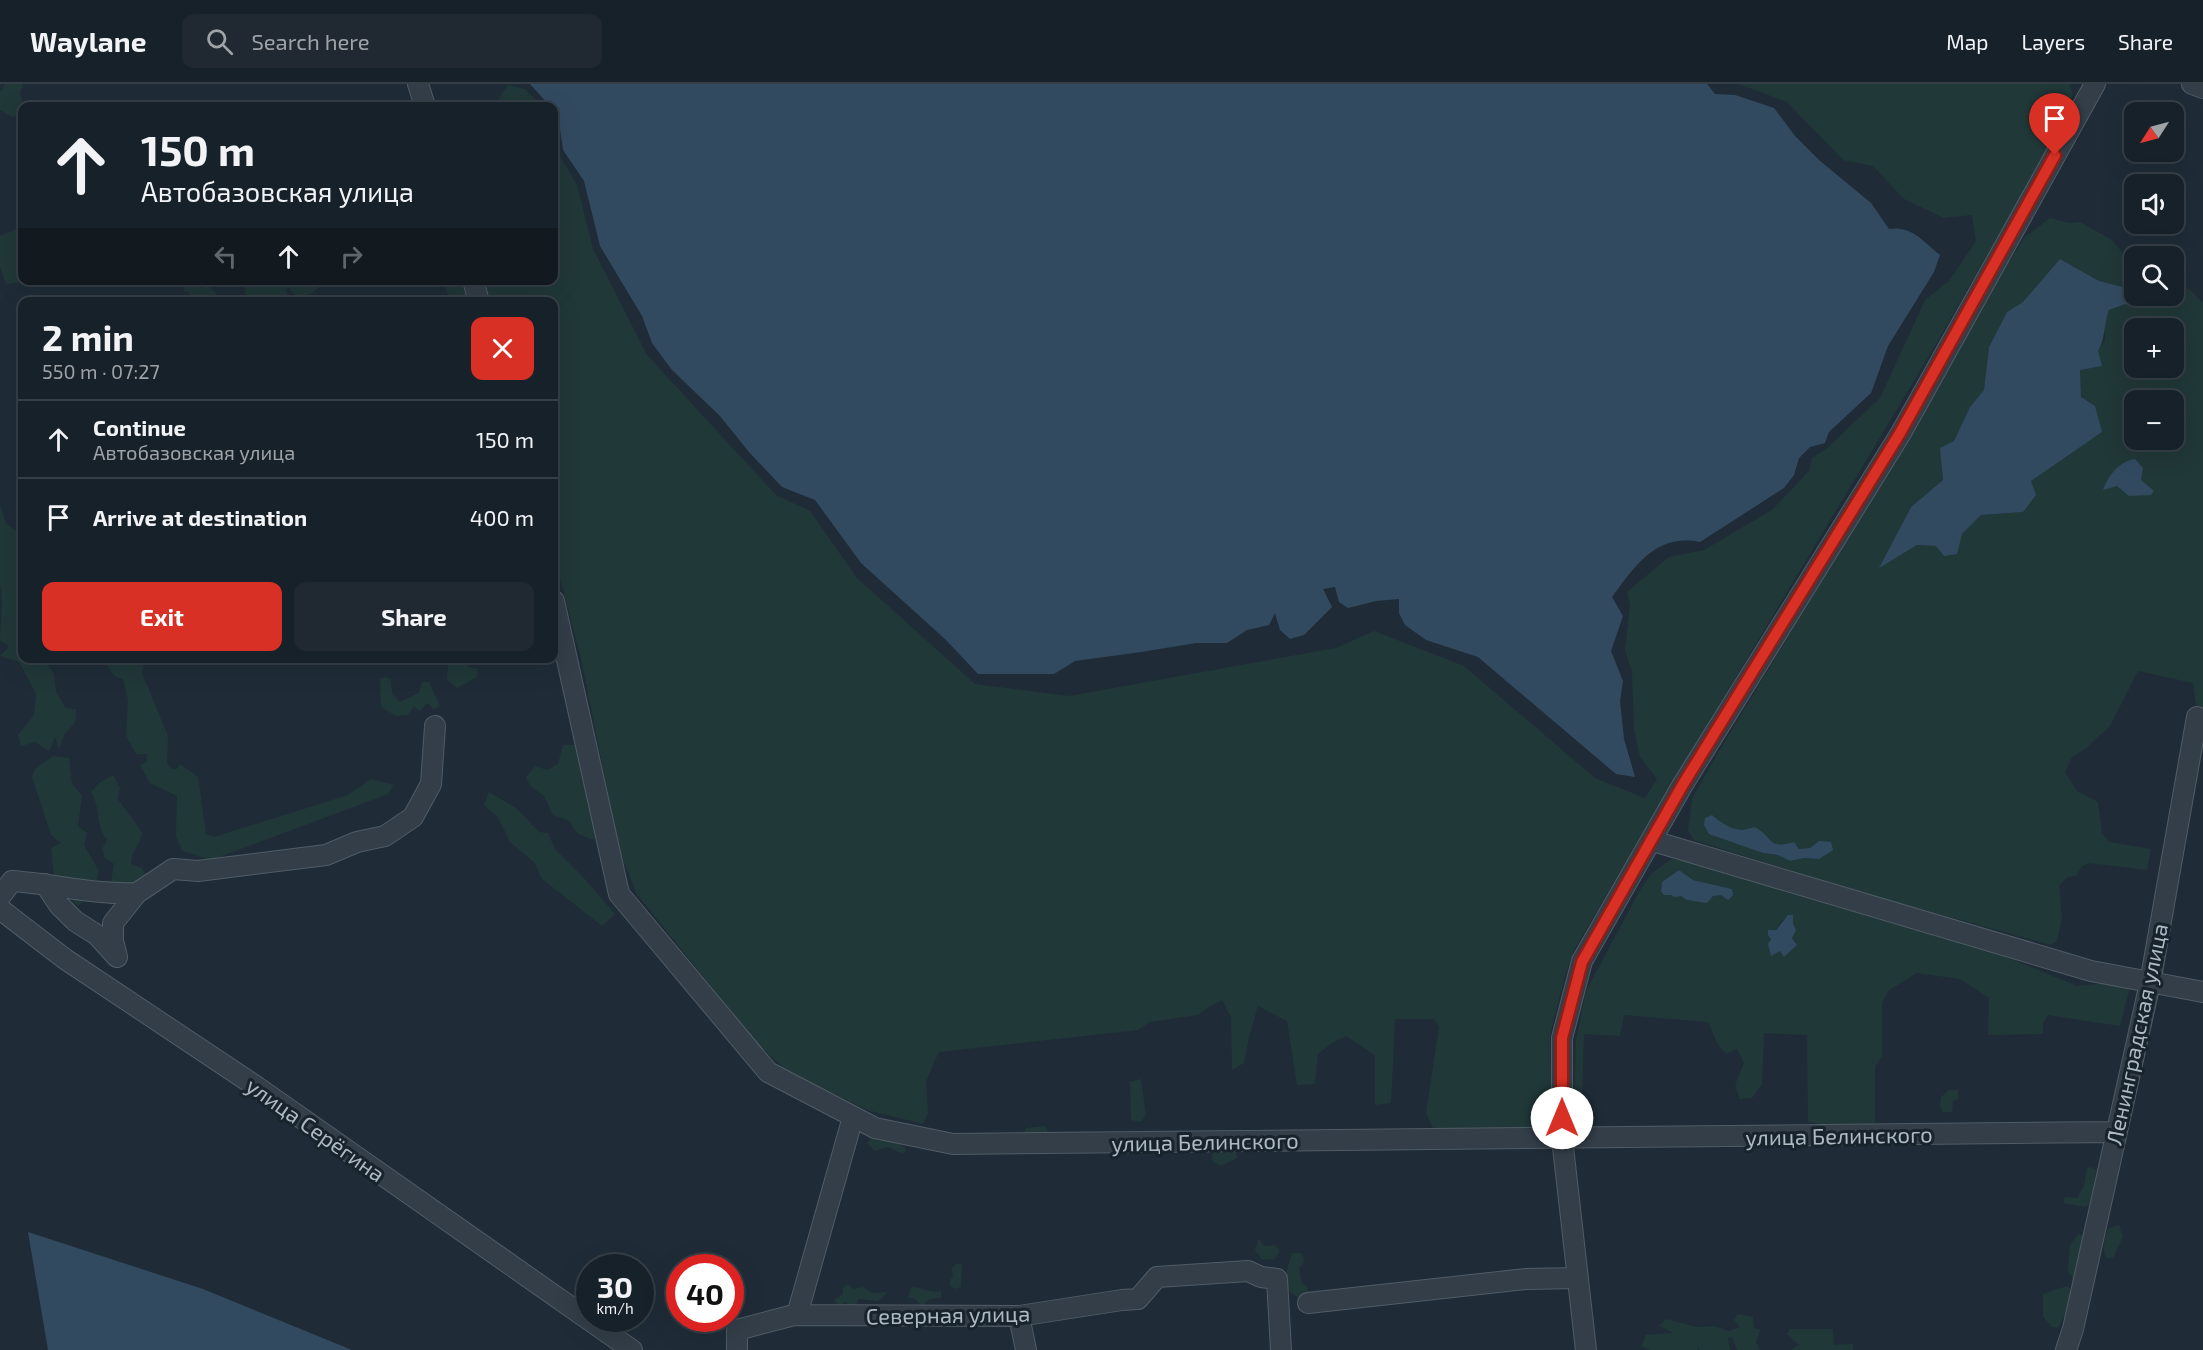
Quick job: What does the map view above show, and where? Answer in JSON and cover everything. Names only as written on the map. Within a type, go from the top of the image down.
[{"type":"street","points":[[418,84],[424,102]]},
{"type":"street","points":[[1586,1350],[1562,1138],[1562,1038],[1582,962],[1653,841],[1682,786],[1900,433],[2095,84]]},
{"type":"street","points":[[2192,84],[2203,88]]},
{"type":"street","name":"улица Белинского","points":[[558,619],[619,894],[768,1072],[875,1128],[952,1144],[2116,1132]]},
{"type":"street","name":"Ленинградская улица","points":[[2066,1350],[2073,1329],[2150,983],[2197,717]]},
{"type":"street","points":[[45,884],[59,905],[75,921],[97,935],[117,957],[113,941],[113,922],[137,893],[173,868],[198,871],[326,855],[357,842],[385,836],[413,817],[430,784],[435,726]]},
{"type":"street","points":[[1653,841],[2091,971],[2203,992]]},
{"type":"street","points":[[0,897],[12,881],[113,894],[137,893]]},
{"type":"street","name":"улица Серёгина","points":[[0,909],[65,959],[267,1094],[632,1350]]},
{"type":"street","points":[[797,1315],[853,1117]]},
{"type":"street","name":"Северная улица","points":[[737,1350],[737,1330],[797,1315],[1019,1316],[1138,1299],[1156,1277],[1248,1271],[1261,1277],[1277,1279],[1281,1350]]},
{"type":"street","points":[[1308,1303],[1526,1279],[1577,1278]]},
{"type":"street","points":[[1019,1316],[1026,1350]]},
{"type":"green space","points":[[5,84],[23,84],[20,94],[23,102],[18,102],[18,116],[12,117],[0,110],[0,92]]},
{"type":"green space","points":[[1739,84],[2069,84],[2073,94],[2064,121],[1936,344],[1574,950],[1550,1035],[1552,1118],[1546,1125],[1513,1132],[1434,1130],[1426,1113],[1439,1027],[1434,1019],[1395,1019],[1391,1103],[1375,1105],[1375,1055],[1346,1036],[1318,1054],[1315,1084],[1297,1085],[1287,1021],[1258,1006],[1244,1063],[1232,1070],[1231,1017],[1222,1000],[1198,1015],[1150,1022],[1138,1030],[939,1052],[926,1081],[928,1113],[923,1124],[867,1110],[788,1072],[754,1040],[636,893],[619,849],[582,663],[558,570],[558,297],[485,297],[482,285],[558,285],[558,153],[577,185],[593,249],[647,355],[776,495],[810,511],[857,578],[975,684],[1069,696],[1336,648],[1374,631],[1464,666],[1595,778],[1645,798],[1657,779],[1640,757],[1634,730],[1632,672],[1625,650],[1630,605],[1627,592],[1669,557],[1704,550],[1772,510],[1809,471],[1812,458],[1826,449],[1880,398],[1925,300],[1949,281],[1976,241],[1972,215],[1944,218],[1904,199],[1873,166],[1843,160],[1787,102]]},
{"type":"green space","points":[[508,85],[525,89],[537,102],[497,102]]},
{"type":"green space","points":[[2050,218],[2069,223],[2080,222],[2112,240],[2124,254],[2124,287],[2099,281],[2060,259],[2023,302],[2007,312],[1989,347],[1984,390],[1970,407],[1954,441],[1941,449],[1943,480],[1911,507],[1880,566],[1917,545],[1936,546],[1962,534],[1981,515],[2023,512],[2030,481],[2102,432],[2081,397],[2080,370],[2105,340],[2104,323],[2109,310],[2124,304],[2184,306],[2184,287],[2203,303],[2203,711],[2196,705],[2193,683],[2138,671],[2110,726],[2086,748],[2072,757],[2065,772],[2077,791],[2098,802],[2102,833],[2109,842],[2151,849],[2147,870],[2089,863],[2082,866],[2076,876],[2067,877],[2059,886],[2062,918],[2057,941],[2051,945],[1852,890],[1694,840],[1688,831],[1692,799],[1899,453],[1990,291],[2025,237]],"holes":[[[2141,479],[2129,496],[2117,486],[2103,489]],[[1705,818],[1721,823],[1729,829],[1761,830],[1775,843],[1794,842],[1799,849],[1810,848],[1819,859],[1804,858],[1790,861],[1778,855],[1763,853]]]},
{"type":"green space","points":[[18,229],[18,282],[6,284],[0,267],[0,236]]},
{"type":"green space","points":[[182,285],[199,285],[201,288],[208,285],[219,297],[190,297],[189,291],[185,293]]},
{"type":"green space","points":[[244,285],[322,285],[310,294],[300,297],[296,297],[289,288],[286,289],[288,297],[273,297],[271,294],[269,297],[246,297]]},
{"type":"green space","points":[[445,285],[464,285],[469,289],[466,297],[449,297]]},
{"type":"green space","points":[[0,505],[6,524],[18,532],[18,662],[0,656],[9,647],[0,640],[2,605]]},
{"type":"green space","points":[[20,663],[47,663],[54,674],[56,692],[66,708],[76,709],[75,723],[65,733],[59,749],[55,737],[49,751],[35,742],[21,746],[18,735],[34,715],[36,694]]},
{"type":"green space","points":[[106,663],[143,664],[142,673],[168,736],[167,763],[171,769],[177,769],[180,764],[198,777],[206,834],[214,837],[348,795],[371,779],[394,785],[388,794],[211,860],[183,851],[176,837],[177,796],[150,783],[140,765],[146,762],[147,754],[136,754],[126,736],[128,700],[123,679],[114,676]]},
{"type":"green space","points":[[467,663],[468,667],[478,669],[477,677],[457,688],[447,680],[448,664]]},
{"type":"green space","points":[[385,677],[391,679],[392,693],[400,702],[419,693],[422,682],[429,682],[440,706],[434,709],[427,703],[420,711],[414,706],[408,715],[396,716],[381,707],[380,679]]},
{"type":"green space","points":[[563,745],[574,745],[583,760],[600,826],[594,840],[578,834],[568,820],[553,815],[544,796],[530,786],[526,777],[535,766],[547,770],[558,764]]},
{"type":"green space","points":[[53,756],[69,758],[72,784],[82,795],[78,826],[87,833],[84,845],[99,871],[93,893],[78,906],[55,886],[51,848],[61,843],[51,835],[32,777],[35,769]]},
{"type":"green space","points":[[113,775],[120,788],[117,798],[142,832],[131,864],[142,868],[147,879],[140,888],[121,887],[111,882],[114,864],[105,858],[102,849],[107,840],[101,828],[91,792],[99,783]]},
{"type":"green space","points":[[489,792],[516,808],[539,832],[548,833],[555,849],[615,914],[602,926],[542,879],[534,862],[510,842],[498,817],[484,805]]},
{"type":"green space","points":[[1671,859],[1703,864],[2004,956],[2077,986],[2118,982],[2129,990],[2120,1026],[2048,1015],[2043,1023],[2043,1034],[1988,1035],[1989,998],[1960,979],[1917,973],[1888,991],[1882,1003],[1882,1056],[1875,1067],[1875,1124],[1838,1127],[1808,1122],[1807,1035],[1764,1033],[1762,1084],[1752,1098],[1740,1099],[1735,1085],[1744,1063],[1737,1049],[1726,1054],[1717,1043],[1708,1022],[1624,1015],[1620,1036],[1584,1034],[1581,1130],[1573,1128],[1576,1040],[1586,991],[1640,890],[1651,874]],"holes":[[[1679,870],[1693,880],[1732,889],[1721,895],[1671,895],[1662,882]],[[1788,916],[1792,938],[1796,945],[1784,956],[1780,951],[1768,945],[1780,922]]]},
{"type":"green space","points":[[1141,1079],[1146,1115],[1141,1122],[1131,1120],[1130,1082]]},
{"type":"green space","points":[[1949,1090],[1958,1090],[1958,1099],[1953,1101],[1952,1112],[1943,1112],[1940,1106],[1941,1097]]},
{"type":"green space","points":[[1045,1126],[1049,1134],[1022,1136],[1026,1128]]},
{"type":"green space","points":[[875,1135],[896,1141],[906,1149],[904,1154],[888,1147],[875,1151],[867,1143]]},
{"type":"green space","points":[[1236,1147],[1237,1158],[1221,1166],[1212,1161],[1213,1148]]},
{"type":"green space","points":[[2091,1167],[2096,1170],[2092,1200],[2086,1207],[2063,1203],[2065,1197],[2077,1198],[2084,1186],[2087,1168]]},
{"type":"green space","points":[[2119,1225],[2123,1237],[2113,1258],[2106,1258],[2104,1246],[2107,1232],[2109,1228]]},
{"type":"green space","points":[[2078,1234],[2083,1235],[2078,1278],[2075,1281],[2068,1271],[2070,1245]]},
{"type":"green space","points":[[1259,1239],[1264,1246],[1275,1245],[1280,1251],[1274,1260],[1261,1259],[1255,1250]]},
{"type":"green space","points":[[1292,1253],[1301,1253],[1304,1258],[1299,1268],[1302,1283],[1307,1287],[1309,1298],[1303,1301],[1288,1290],[1279,1287],[1278,1273],[1286,1273]]},
{"type":"green space","points":[[956,1264],[962,1264],[961,1287],[956,1289],[950,1286],[950,1280],[953,1277],[952,1268]]},
{"type":"green space","points":[[848,1284],[853,1289],[863,1287],[871,1293],[886,1292],[886,1294],[878,1301],[859,1299],[852,1312],[846,1308],[847,1303],[839,1306],[834,1300],[843,1294],[843,1288]]},
{"type":"green space","points":[[2067,1286],[2073,1291],[2072,1300],[2058,1328],[2052,1327],[2043,1316],[2043,1294]]},
{"type":"green space","points":[[911,1287],[933,1292],[941,1291],[941,1298],[930,1299],[922,1306],[914,1298],[908,1298]]},
{"type":"green space","points":[[1738,1314],[1753,1317],[1754,1328],[1760,1330],[1756,1343],[1760,1350],[1737,1350],[1732,1337],[1728,1338],[1730,1350],[1700,1350],[1698,1348],[1697,1350],[1650,1350],[1641,1346],[1646,1335],[1674,1333],[1659,1326],[1666,1319],[1697,1327],[1714,1326],[1729,1331],[1740,1327],[1734,1320]]},
{"type":"green space","points":[[1790,1329],[1833,1329],[1834,1345],[1853,1344],[1853,1350],[1791,1350],[1799,1345],[1787,1334]]},
{"type":"water","points":[[530,84],[1707,84],[1715,94],[1735,95],[1774,108],[1795,136],[1819,160],[1871,203],[1889,229],[1904,229],[1910,232],[1940,255],[1934,272],[1888,346],[1871,393],[1829,432],[1825,443],[1810,447],[1799,458],[1794,475],[1784,488],[1700,542],[1671,542],[1659,547],[1638,564],[1612,597],[1623,616],[1611,651],[1623,681],[1620,701],[1624,739],[1635,777],[1616,774],[1478,657],[1426,640],[1405,625],[1399,613],[1399,599],[1376,601],[1348,608],[1339,602],[1335,587],[1323,589],[1332,607],[1304,635],[1290,639],[1280,630],[1275,613],[1269,625],[1247,630],[1227,643],[1196,643],[1075,661],[1054,674],[978,674],[946,640],[861,563],[815,500],[782,487],[749,452],[720,416],[672,370],[652,343],[642,316],[600,246],[584,181],[563,150],[558,102],[546,102]]},
{"type":"water","points":[[2060,259],[2099,281],[2124,287],[2124,304],[2109,310],[2098,351],[2102,366],[2080,370],[2081,397],[2095,406],[2102,432],[2031,481],[2036,495],[2023,512],[1981,515],[1962,534],[1957,554],[1944,556],[1936,546],[1917,545],[1879,568],[1911,507],[1943,480],[1940,448],[1954,441],[1970,407],[1984,390],[1989,347],[2007,312],[2023,302]]},
{"type":"water","points":[[2135,459],[2143,468],[2141,480],[2154,491],[2151,495],[2129,496],[2117,486],[2103,490],[2115,470]]},
{"type":"water","points":[[1712,815],[1732,828],[1742,830],[1754,827],[1774,843],[1794,842],[1799,849],[1810,848],[1819,841],[1831,842],[1833,850],[1819,859],[1804,858],[1790,861],[1778,855],[1763,853],[1709,834],[1704,825],[1705,818]]},
{"type":"water","points":[[1679,870],[1693,880],[1732,889],[1733,895],[1728,900],[1721,895],[1713,896],[1707,903],[1687,900],[1681,896],[1664,895],[1661,891],[1662,882]]},
{"type":"water","points":[[1788,915],[1793,915],[1796,930],[1792,938],[1797,945],[1784,957],[1780,951],[1771,956],[1768,944],[1771,939],[1768,930],[1776,930]]},
{"type":"water","points":[[28,1232],[203,1289],[352,1350],[48,1350]]},
{"type":"route","points":[[1562,1118],[1562,1038],[1582,962],[1653,841],[1682,786],[1900,433],[2055,155]]}]
